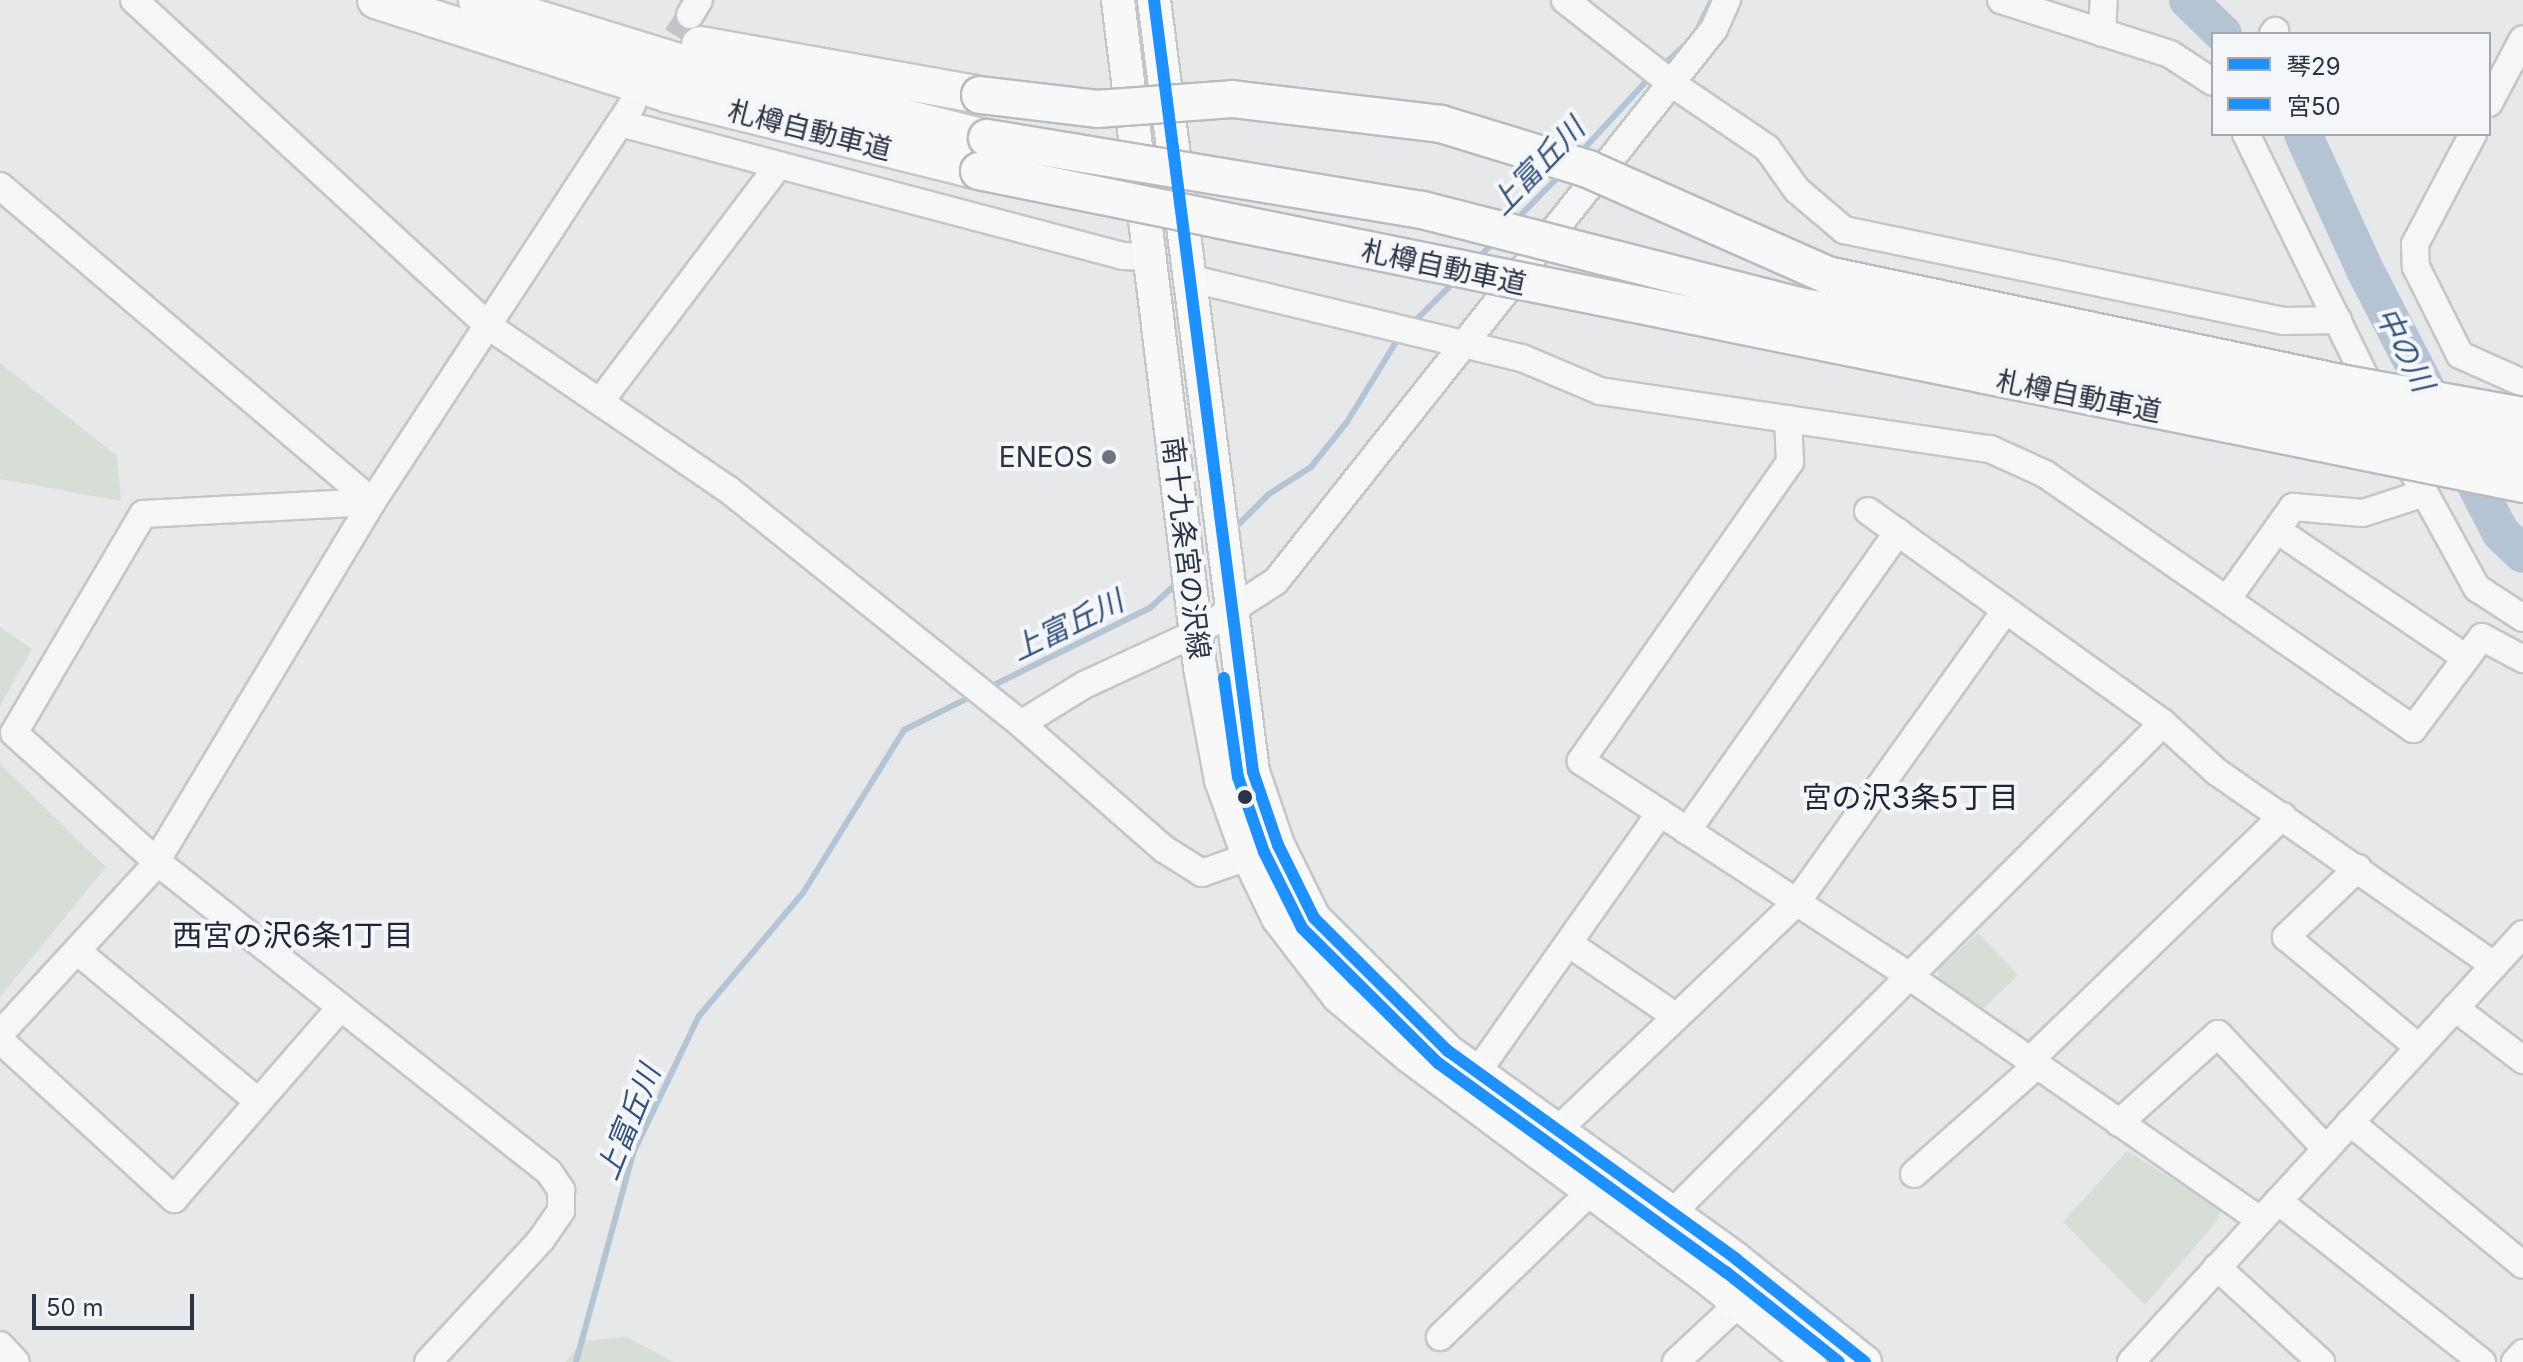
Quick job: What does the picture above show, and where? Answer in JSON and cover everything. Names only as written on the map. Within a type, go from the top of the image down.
[{"type":"highway","name":"札樽自動車道","points":[[376,0],[668,94],[983,154],[2523,484]]},
{"type":"highway","name":"札樽自動車道","points":[[484,2],[983,154],[1360,198],[1798,306],[2523,448]]},
{"type":"highway","points":[[484,2],[980,95],[1097,109],[1232,99],[1441,124],[1588,169],[1827,275],[2345,384],[2523,416]]},
{"type":"main road","name":"南十九条宮の沢線","points":[[1118,0],[1196,628],[1221,780],[1263,852]]},
{"type":"main road","name":"南十九条宮の沢線","points":[[1154,0],[1263,852],[1278,918],[1338,996],[1470,1084],[1660,1224],[1739,1304],[1810,1362]]},
{"type":"main road","name":"南十九条宮の沢線","points":[[1547,1141],[1591,1191],[1660,1224],[1763,1281],[1862,1361]]},
{"type":"street","points":[[134,0],[490,327],[602,399],[729,490],[953,672],[996,703],[1164,849],[1202,873],[1263,852]]},
{"type":"street","points":[[1565,0],[1671,83],[1767,148],[1797,190],[1844,230],[2284,321],[2338,320]]},
{"type":"street","points":[[1021,724],[1084,685],[1196,628],[1231,603],[1276,581],[1460,343],[1714,29],[1727,0]]},
{"type":"street","points":[[2001,0],[2170,54],[2211,81]]},
{"type":"street","points":[[2102,33],[2104,0]]},
{"type":"street","points":[[2491,99],[2523,39]]},
{"type":"street","points":[[341,1007],[174,1199],[0,1037],[156,861],[372,502],[490,327],[626,114],[779,165],[1123,256],[1149,257]]},
{"type":"street","points":[[2247,136],[2422,494],[2477,588],[2523,618]]},
{"type":"street","points":[[2472,136],[2415,244],[2416,267],[2460,355],[2523,383]]},
{"type":"street","points":[[602,399],[779,165]]},
{"type":"street","points":[[0,186],[372,502]]},
{"type":"street","points":[[1192,279],[1522,358],[1600,391],[1990,449],[2045,474],[2413,729],[2482,637],[2523,659]]},
{"type":"street","points":[[1788,419],[1790,462],[1581,761],[1909,976],[2260,1220]]},
{"type":"street","points":[[2228,598],[2293,507],[2363,513],[2422,494]]},
{"type":"street","points":[[372,502],[143,514],[14,733],[156,861],[549,1172],[561,1190],[561,1211],[541,1240],[428,1362]]},
{"type":"street","points":[[1868,511],[2163,723],[2217,772],[2494,965]]},
{"type":"street","points":[[2277,530],[2466,658]]},
{"type":"street","points":[[1687,831],[1898,532]]},
{"type":"street","points":[[1547,1141],[1796,903],[2006,610]]},
{"type":"street","points":[[1660,1224],[2163,723]]},
{"type":"street","points":[[1470,1084],[1571,945],[1660,813]]},
{"type":"street","points":[[1914,1174],[2032,1064],[2283,816]]},
{"type":"street","points":[[2358,868],[2286,937],[2417,1046]]},
{"type":"street","points":[[2131,1362],[2417,1046],[2523,934]]},
{"type":"street","points":[[1571,945],[1675,1016]]},
{"type":"street","points":[[77,951],[259,1102]]},
{"type":"street","points":[[2455,1008],[2523,1060]]},
{"type":"street","points":[[2119,1123],[2218,1034],[2326,1149]]},
{"type":"street","points":[[2350,1122],[2523,1265]]},
{"type":"street","points":[[1440,1337],[1591,1191]]},
{"type":"street","points":[[2278,1201],[2482,1362]]},
{"type":"street","points":[[2217,1267],[2321,1362]]},
{"type":"street","points":[[1676,1362],[1763,1281]]},
{"type":"street","points":[[0,1345],[16,1362]]},
{"type":"street","points":[[2515,1362],[2523,1353]]},
{"type":"shaded area","points":[[0,363],[117,456],[121,501],[0,479]]},
{"type":"shaded area","points":[[0,627],[32,649],[0,706]]},
{"type":"shaded area","points":[[0,764],[106,867],[0,997]]},
{"type":"shaded area","points":[[1978,933],[2018,975],[1978,1014],[1939,980],[1938,969]]},
{"type":"shaded area","points":[[2127,1151],[2221,1208],[2217,1221],[2145,1305],[2063,1222]]},
{"type":"shaded area","points":[[627,1337],[673,1362],[566,1362],[581,1341]]},
{"type":"waterway","name":"上富丘川","points":[[1660,68],[1693,38],[1712,0]]},
{"type":"waterway","name":"中の川","points":[[2188,0],[2221,32]]},
{"type":"waterway","name":"上富丘川","points":[[1581,152],[1652,75]]},
{"type":"waterway","name":"中の川","points":[[2304,136],[2365,270],[2501,533],[2523,554]]},
{"type":"waterway","name":"上富丘川","points":[[1515,221],[1560,175]]},
{"type":"waterway","name":"上富丘川","points":[[1478,258],[1495,241]]},
{"type":"waterway","name":"上富丘川","points":[[1413,323],[1456,280]]},
{"type":"waterway","name":"上富丘川","points":[[1234,529],[1269,494],[1311,467],[1347,422],[1399,337]]},
{"type":"waterway","name":"上富丘川","points":[[988,688],[1150,608],[1179,581]]},
{"type":"waterway","name":"上富丘川","points":[[576,1362],[633,1153],[699,1016],[803,893],[904,730],[974,695]]},
{"type":"tunnel","points":[[655,69],[690,15]]},
{"type":"transit line","name":"琴29","points":[[1154,0],[1253,772],[1278,845],[1314,918],[1448,1051],[1736,1259],[1865,1362]]},
{"type":"transit line","name":"宮50","points":[[1224,678],[1238,777],[1264,852],[1302,928],[1438,1063],[1726,1272],[1839,1362]]},
{"type":"place","name":"ENEOS","points":[[1109,457]]},
{"type":"district","name":"宮の沢3条5丁目","points":[[1910,797]]},
{"type":"district","name":"西宮の沢6条1丁目","points":[[293,935]]}]
